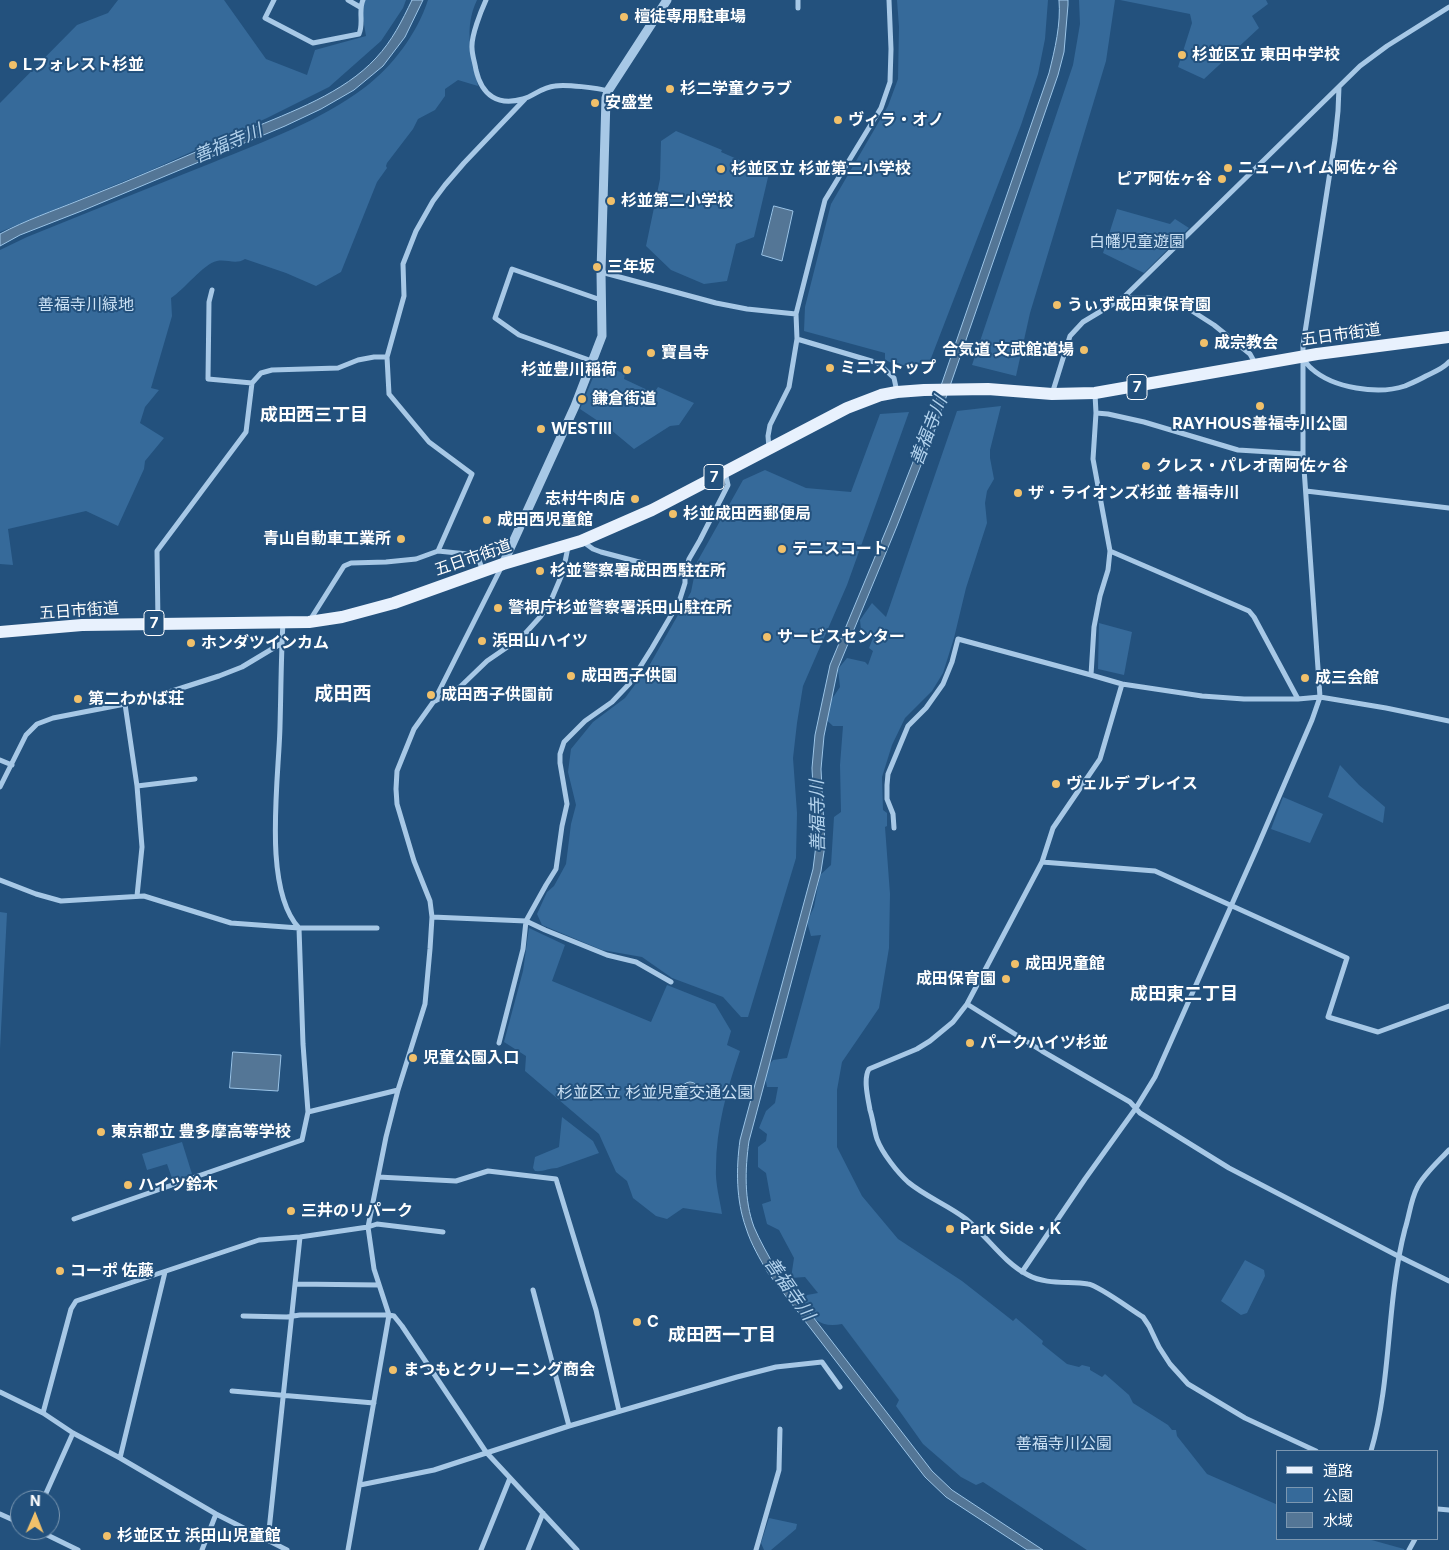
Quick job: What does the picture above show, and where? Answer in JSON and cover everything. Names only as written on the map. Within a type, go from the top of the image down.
[{"type":"main road","name":"五日市街道","points":[[0,632],[82,625],[309,622],[342,617],[394,603],[502,564],[581,541],[652,510],[847,408],[863,401],[897,392],[988,388],[1052,394],[1095,393],[1303,357],[1449,337]]},
{"type":"street","points":[[274,0],[265,18],[313,43],[359,34],[362,28],[360,7],[363,0]]},
{"type":"street","points":[[348,0],[360,7]]},
{"type":"street","points":[[486,0],[480,12],[472,46],[478,75],[485,92],[496,100],[525,99]]},
{"type":"street","points":[[348,1550],[389,1315],[374,1269],[368,1227],[398,1090],[425,1004],[430,949],[432,917],[430,901],[414,861],[397,804],[397,771],[414,728],[434,701],[502,564],[572,414],[602,336],[601,272],[605,108],[608,92],[667,0]]},
{"type":"street","points":[[798,0],[798,8]]},
{"type":"street","points":[[769,449],[768,436],[770,425],[789,388],[797,338],[796,314],[825,200],[881,108],[890,82],[889,0]]},
{"type":"street","points":[[1052,394],[1070,336],[1083,322],[1123,298],[1360,66],[1387,46],[1449,7]]},
{"type":"street","points":[[438,551],[472,474],[429,442],[389,394],[387,357],[404,296],[403,264],[416,231],[441,190],[525,99],[538,90],[555,86],[598,88],[608,92]]},
{"type":"street","points":[[1022,1272],[1136,1108],[1155,1077],[1320,698],[1303,454],[1303,345],[1335,140],[1339,87]]},
{"type":"street","points":[[592,361],[519,335],[495,318],[512,269],[601,300]]},
{"type":"street","points":[[601,272],[716,303],[746,309],[796,314]]},
{"type":"street","points":[[212,290],[209,302],[208,380],[252,383]]},
{"type":"street","points":[[1123,298],[1156,298],[1178,302],[1214,325],[1250,354],[1256,365]]},
{"type":"street","points":[[797,338],[878,363],[894,378],[897,392]]},
{"type":"street","points":[[158,623],[156,551],[246,432],[252,383],[261,374],[272,370],[338,368],[358,360],[387,357]]},
{"type":"street","points":[[1303,357],[1310,368],[1323,378],[1342,385],[1364,389],[1387,389],[1404,386],[1440,369],[1449,362]]},
{"type":"street","points":[[1092,675],[1094,627],[1100,596],[1108,570],[1110,551],[1093,459],[1096,413],[1095,393]]},
{"type":"street","points":[[1096,413],[1144,422],[1238,450],[1303,454]]},
{"type":"street","points":[[499,1043],[523,949],[526,921],[556,869],[567,804],[560,763],[560,754],[564,742],[585,721],[612,702],[630,683],[679,602],[685,583],[689,559],[728,486],[725,471]]},
{"type":"street","points":[[1306,491],[1449,508]]},
{"type":"street","points":[[581,541],[601,552],[685,574]]},
{"type":"street","points":[[434,701],[460,687],[487,661],[522,637],[541,616],[552,598],[562,572],[568,546]]},
{"type":"street","points":[[309,622],[344,566],[351,563],[416,559],[438,551],[477,555],[483,571]]},
{"type":"street","points":[[1110,551],[1248,611],[1254,617],[1298,699]]},
{"type":"street","points":[[74,1219],[302,1140],[308,1112],[303,1044],[299,928],[294,923],[280,887],[275,843],[283,622]]},
{"type":"street","points":[[894,828],[893,814],[887,799],[888,774],[908,726],[926,708],[943,684],[952,662],[958,639],[1122,684],[1236,699],[1320,698],[1386,708],[1449,722]]},
{"type":"street","points":[[0,786],[26,735],[37,724],[53,718],[125,704],[219,676],[242,667],[282,643]]},
{"type":"street","points":[[1122,684],[1100,759],[1052,828],[1042,862],[967,1004],[953,1022],[930,1041],[917,1049],[869,1069],[866,1074],[869,1105],[878,1141],[897,1170],[909,1182],[967,1220],[1022,1272],[1031,1277],[1051,1281],[1091,1284],[1143,1318],[1170,1364],[1188,1384],[1246,1418],[1314,1450]]},
{"type":"street","points":[[125,704],[137,786],[142,847],[137,896]]},
{"type":"street","points":[[0,760],[12,765]]},
{"type":"street","points":[[137,786],[195,779]]},
{"type":"street","points":[[1042,862],[1155,871],[1347,958],[1328,1017],[1378,1032],[1449,1006]]},
{"type":"street","points":[[0,880],[36,894],[61,901],[144,896],[231,923],[299,928],[377,928]]},
{"type":"street","points":[[432,917],[526,921],[607,955],[636,962],[671,982]]},
{"type":"street","points":[[967,1004],[1042,1051],[1130,1102],[1140,1113],[1229,1168],[1449,1281]]},
{"type":"street","points":[[308,1112],[398,1090]]},
{"type":"street","points":[[1371,1450],[1378,1426],[1386,1379],[1391,1308],[1398,1256],[1417,1188],[1449,1150]]},
{"type":"street","points":[[378,1177],[456,1181],[488,1171],[556,1179],[596,1310],[619,1411]]},
{"type":"street","points":[[43,1413],[71,1309],[76,1301],[259,1240],[300,1237],[377,1224],[443,1232]]},
{"type":"street","points":[[268,1540],[300,1237]]},
{"type":"street","points":[[120,1458],[165,1272]]},
{"type":"street","points":[[295,1284],[379,1285]]},
{"type":"street","points":[[533,1290],[569,1426]]},
{"type":"street","points":[[243,1316],[394,1316],[486,1452],[577,1550]]},
{"type":"street","points":[[360,1485],[434,1470],[569,1426],[776,1367],[822,1362],[840,1387]]},
{"type":"street","points":[[0,1392],[43,1413],[216,1514],[287,1550]]},
{"type":"street","points":[[232,1392],[374,1403]]},
{"type":"street","points":[[756,1550],[779,1470],[780,1429]]},
{"type":"street","points":[[47,1490],[73,1432]]},
{"type":"street","points":[[481,1550],[510,1478]]},
{"type":"street","points":[[528,1550],[543,1513]]},
{"type":"street","points":[[202,1550],[216,1514]]},
{"type":"street","points":[[58,1540],[78,1550]]},
{"type":"green space","points":[[118,0],[224,0],[266,59],[307,75],[315,50],[366,36],[361,7],[364,0],[406,0],[403,8],[381,41],[329,87],[267,118],[149,171],[0,232],[0,103],[77,25],[108,13]]},
{"type":"green space","name":"善福寺川緑地","points":[[428,0],[477,0],[470,21],[470,43],[478,86],[458,80],[445,89],[445,96],[435,110],[418,119],[413,129],[387,163],[387,168],[377,182],[341,272],[316,286],[245,259],[238,262],[217,261],[200,272],[171,298],[172,316],[151,388],[159,390],[145,407],[140,423],[164,438],[145,461],[144,469],[118,526],[86,511],[8,529],[13,565],[0,564],[0,250],[27,237],[272,138],[329,111],[364,88],[394,60],[417,25]]},
{"type":"green space","points":[[897,0],[1048,0],[1045,39],[1038,74],[1021,125],[928,366],[897,365],[885,360],[885,353],[804,331],[805,307],[831,204],[888,106],[898,79],[899,27]]},
{"type":"green space","points":[[1079,0],[1115,0],[1106,61],[1030,313],[1016,376],[972,365],[1073,65],[1080,24]]},
{"type":"green space","points":[[1120,0],[1266,0],[1268,4],[1252,16],[1259,28],[1204,79],[1178,67],[1192,23],[1190,14]]},
{"type":"green space","points":[[676,131],[722,150],[721,152],[769,173],[754,237],[736,244],[727,281],[704,284],[671,270],[646,246],[660,179],[661,141]]},
{"type":"green space","name":"白幡児童遊園","points":[[1117,209],[1170,224],[1175,219],[1189,228],[1144,273],[1103,253]]},
{"type":"green space","points":[[599,363],[625,374],[624,379],[654,393],[658,387],[694,403],[679,425],[670,426],[634,449],[610,429],[580,409]]},
{"type":"green space","name":"善福寺川公園","points":[[1001,406],[990,450],[994,479],[987,491],[985,503],[987,523],[966,588],[943,673],[932,691],[905,718],[892,745],[882,777],[883,810],[887,813],[887,826],[885,827],[890,894],[889,948],[879,1008],[842,1062],[837,1090],[837,1147],[862,1196],[898,1239],[962,1281],[1013,1321],[1016,1318],[1043,1341],[1042,1344],[1067,1364],[1090,1367],[1090,1370],[1102,1377],[1105,1374],[1129,1395],[1133,1403],[1168,1425],[1172,1430],[1176,1430],[1177,1436],[1207,1474],[1276,1504],[1276,1540],[1372,1540],[1404,1550],[1087,1550],[983,1482],[976,1485],[961,1477],[923,1444],[896,1406],[899,1400],[842,1324],[829,1325],[819,1322],[802,1305],[807,1295],[818,1293],[805,1277],[791,1278],[794,1258],[779,1230],[767,1224],[762,1204],[771,1201],[766,1173],[758,1167],[758,1147],[766,1141],[767,1134],[759,1128],[766,1111],[775,1103],[778,1087],[767,1087],[764,1072],[773,1060],[787,1058],[821,935],[811,936],[807,922],[814,907],[820,875],[831,865],[834,817],[841,812],[840,765],[843,726],[833,726],[821,715],[840,687],[838,669],[847,658],[865,662],[868,665],[873,651],[869,648],[873,638],[861,630],[860,620],[872,603],[886,617],[957,411]]},
{"type":"green space","points":[[909,412],[847,585],[803,686],[793,758],[797,813],[796,858],[748,1017],[741,1017],[723,997],[672,978],[642,957],[602,950],[542,925],[537,914],[547,892],[554,886],[566,864],[571,824],[576,805],[568,772],[571,749],[593,722],[625,698],[649,666],[691,592],[697,562],[743,480],[765,470],[806,488],[851,492],[880,414]]},
{"type":"green space","points":[[1099,623],[1132,632],[1124,675],[1098,669]]},
{"type":"green space","points":[[1340,765],[1359,785],[1385,807],[1383,823],[1328,797]]},
{"type":"green space","points":[[1283,797],[1323,814],[1310,843],[1271,829]]},
{"type":"green space","points":[[0,912],[7,913],[0,1049]]},
{"type":"green space","name":"杉並区立 杉並児童交通公園","points":[[529,928],[565,945],[552,981],[651,1022],[667,985],[715,1004],[731,1031],[727,1045],[740,1051],[720,1123],[716,1153],[717,1185],[722,1214],[683,1208],[667,1219],[656,1216],[633,1198],[627,1181],[616,1172],[599,1134],[525,1071],[526,1056],[504,1042],[523,971]]},
{"type":"green space","points":[[562,1117],[593,1141],[599,1153],[557,1168],[535,1171],[533,1168],[535,1157],[559,1147]]},
{"type":"green space","points":[[182,1142],[192,1174],[173,1181],[167,1164],[147,1170],[142,1154]]},
{"type":"green space","points":[[1245,1260],[1264,1270],[1265,1276],[1247,1313],[1241,1315],[1221,1301]]},
{"type":"green space","points":[[769,1518],[797,1524],[796,1529],[771,1550],[764,1550],[761,1543]]},
{"type":"water","name":"善福寺川","points":[[412,0],[423,0],[405,37],[383,66],[354,90],[321,109],[285,126],[20,235],[0,246],[0,234],[20,224],[282,116],[333,91],[349,81],[376,58],[387,45]]},
{"type":"water","name":"善福寺川","points":[[1059,0],[1068,0],[1068,5],[1064,52],[1058,75],[934,432],[838,668],[824,736],[821,769],[825,845],[821,871],[749,1141],[746,1173],[748,1206],[754,1227],[776,1269],[932,1471],[952,1490],[1043,1550],[1027,1550],[946,1497],[925,1477],[768,1273],[750,1240],[740,1207],[738,1162],[740,1140],[813,869],[816,845],[812,768],[815,735],[830,665],[926,429],[1049,73],[1058,27]]},
{"type":"water","points":[[774,206],[793,211],[782,261],[762,255]]},
{"type":"water","points":[[233,1052],[281,1055],[278,1091],[230,1088]]},
{"type":"water","points":[[690,1082],[698,1087],[699,1091],[694,1099],[690,1100],[682,1095],[681,1091],[686,1083]]},
{"type":"place","name":"檀徒専用駐車場","points":[[624,17]]},
{"type":"place","name":"杉並区立 東田中学校","points":[[1182,55]]},
{"type":"place","name":"Lフォレスト杉並","points":[[13,65]]},
{"type":"place","name":"杉二学童クラブ","points":[[670,89]]},
{"type":"place","name":"安盛堂","points":[[595,103]]},
{"type":"place","name":"ヴィラ・オノ","points":[[838,120]]},
{"type":"place","name":"ニューハイム阿佐ヶ谷","points":[[1228,168]]},
{"type":"place","name":"杉並区立 杉並第二小学校","points":[[721,169]]},
{"type":"place","name":"ピア阿佐ヶ谷","points":[[1222,179]]},
{"type":"place","name":"杉並第二小学校","points":[[611,201]]},
{"type":"place","name":"三年坂","points":[[597,267]]},
{"type":"place","name":"うぃず成田東保育園","points":[[1057,305]]},
{"type":"place","name":"成宗教会","points":[[1204,343]]},
{"type":"place","name":"合気道 文武館道場","points":[[1084,350]]},
{"type":"place","name":"寶昌寺","points":[[651,353]]},
{"type":"place","name":"ミニストップ","points":[[830,368]]},
{"type":"place","name":"杉並豊川稲荷","points":[[627,370]]},
{"type":"place","name":"鎌倉街道","points":[[582,399]]},
{"type":"place","name":"RAYHOUS善福寺川公園","points":[[1260,406]]},
{"type":"place","name":"WESTⅢ","points":[[541,429]]},
{"type":"place","name":"クレス・パレオ南阿佐ヶ谷","points":[[1146,466]]},
{"type":"place","name":"ザ・ライオンズ杉並 善福寺川","points":[[1018,493]]},
{"type":"place","name":"志村牛肉店","points":[[635,499]]},
{"type":"place","name":"杉並成田西郵便局","points":[[673,514]]},
{"type":"place","name":"成田西児童館","points":[[487,520]]},
{"type":"place","name":"青山自動車工業所","points":[[401,539]]},
{"type":"place","name":"テニスコート","points":[[782,549]]},
{"type":"place","name":"杉並警察署成田西駐在所","points":[[540,571]]},
{"type":"place","name":"警視庁杉並警察署浜田山駐在所","points":[[498,608]]},
{"type":"place","name":"サービスセンター","points":[[767,637]]},
{"type":"place","name":"浜田山ハイツ","points":[[482,641]]},
{"type":"place","name":"ホンダツインカム","points":[[191,643]]},
{"type":"place","name":"成田西子供園","points":[[571,676]]},
{"type":"place","name":"成三会館","points":[[1305,678]]},
{"type":"place","name":"成田西子供園前","points":[[431,695]]},
{"type":"place","name":"第二わかば荘","points":[[78,699]]},
{"type":"place","name":"ヴェルデ プレイス","points":[[1056,784]]},
{"type":"place","name":"成田児童館","points":[[1015,964]]},
{"type":"place","name":"成田保育園","points":[[1006,979]]},
{"type":"place","name":"パークハイツ杉並","points":[[970,1043]]},
{"type":"place","name":"児童公園入口","points":[[413,1058]]},
{"type":"place","name":"東京都立 豊多摩高等学校","points":[[101,1132]]},
{"type":"place","name":"ハイツ鈴木","points":[[128,1185]]},
{"type":"place","name":"三井のリパーク","points":[[291,1211]]},
{"type":"place","name":"Park Side・K","points":[[950,1229]]},
{"type":"place","name":"コーポ 佐藤","points":[[60,1271]]},
{"type":"place","name":"C","points":[[637,1322]]},
{"type":"place","name":"まつもとクリーニング商会","points":[[393,1370]]},
{"type":"place","name":"杉並区立 浜田山児童館","points":[[107,1536]]},
{"type":"district","name":"成田西三丁目","points":[[314,416]]},
{"type":"district","name":"成田西","points":[[343,694]]},
{"type":"district","name":"成田東二丁目","points":[[1184,995]]},
{"type":"district","name":"成田西一丁目","points":[[722,1336]]}]
